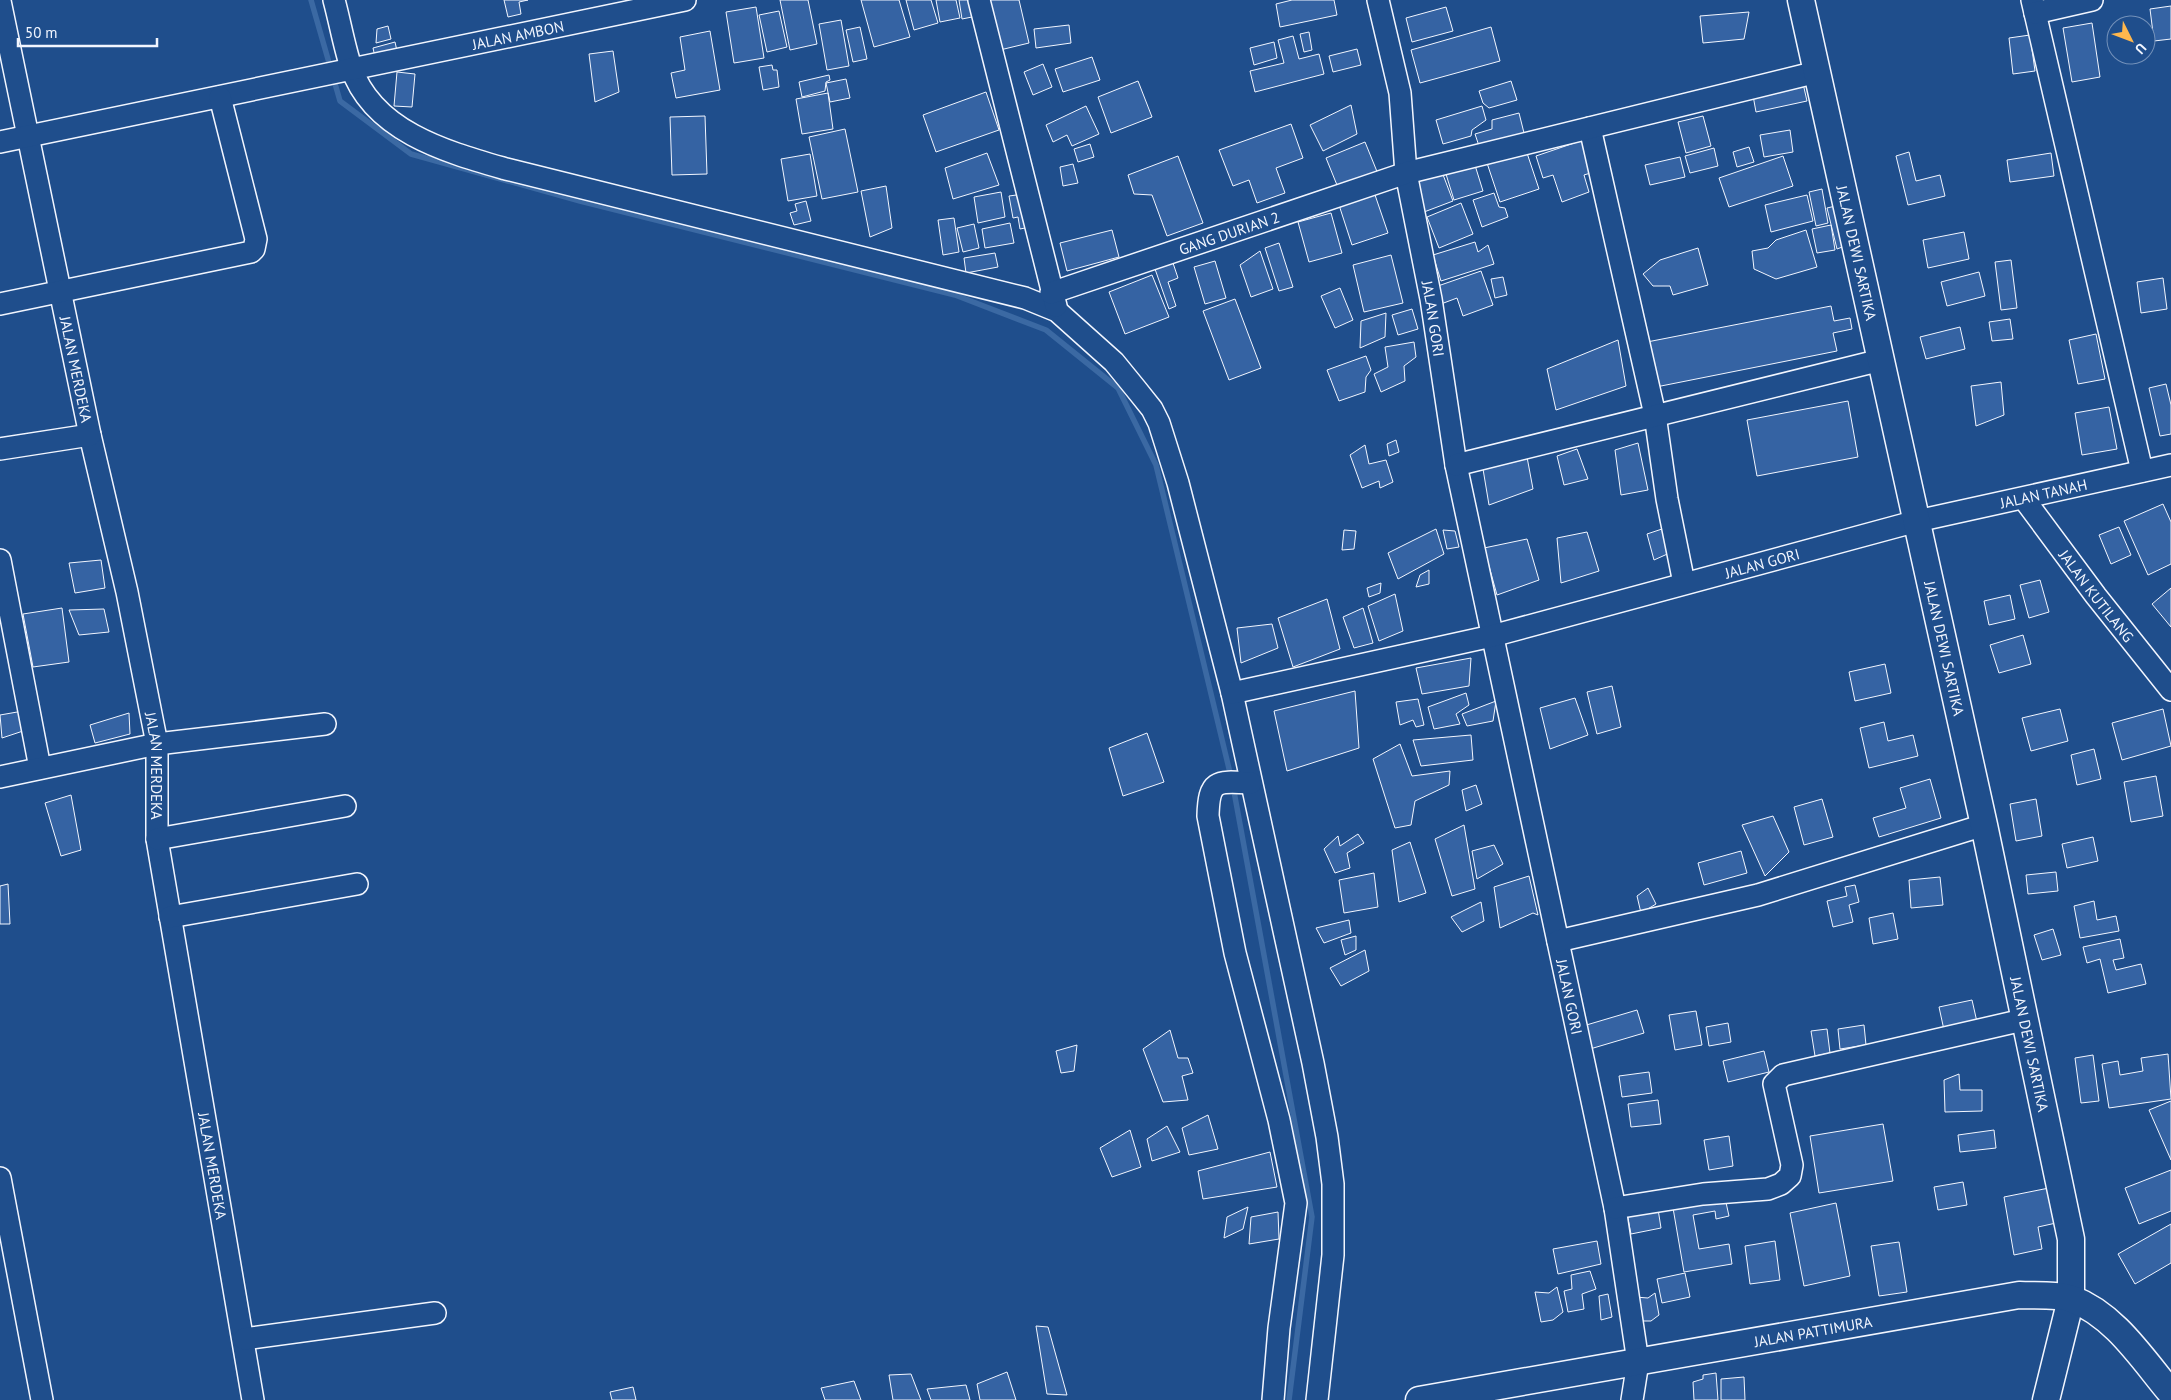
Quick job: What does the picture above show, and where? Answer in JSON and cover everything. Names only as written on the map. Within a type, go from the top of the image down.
[{"type":"main road","name":"JALAN DEWI SARTIKA","points":[[1801,0],[1984,825],[2023,1020],[2069,1229],[2071,1299],[2046,1400]]},
{"type":"main road","name":"JALAN PATTIMURA","points":[[1419,1400],[2019,1295],[2071,1299],[2094,1312],[2118,1330],[2171,1393]]},
{"type":"street","points":[[334,0],[351,69],[368,98],[398,127],[445,151],[525,174],[1025,298],[1054,302]]},
{"type":"street","name":"JALAN AMBON","points":[[0,142],[351,69],[631,6],[684,0]]},
{"type":"street","points":[[979,0],[1054,302],[1114,362],[1152,409],[1159,424],[1178,483],[1232,693],[1248,783],[1312,1063],[1333,1184],[1333,1255],[1317,1400]]},
{"type":"street","name":"JALAN GORI","points":[[1378,0],[1400,93],[1406,174],[1431,299],[1456,465],[1615,1208],[1638,1362],[1632,1400]]},
{"type":"street","points":[[2092,0],[2033,7],[2142,471]]},
{"type":"street","name":"JALAN MERDEKA","points":[[0,1],[90,435],[127,592],[157,744],[157,839],[253,1400]]},
{"type":"street","name":"GANG DURIAN 2","points":[[1054,302],[1406,174],[1817,72]]},
{"type":"street","points":[[0,304],[59,290],[246,254],[254,249],[256,239],[220,97]]},
{"type":"street","points":[[1590,128],[1655,415],[1667,500],[1684,583]]},
{"type":"street","points":[[1456,465],[1881,360]]},
{"type":"street","points":[[0,449],[90,435]]},
{"type":"street","name":"JALAN TANAH","points":[[1917,521],[2171,465]]},
{"type":"street","name":"JALAN KUTILANG","points":[[2024,498],[2096,596],[2171,690]]},
{"type":"street","name":"JALAN GORI","points":[[1232,693],[1492,636],[1917,521]]},
{"type":"street","points":[[0,560],[40,768]]},
{"type":"street","points":[[0,777],[157,744],[325,724]]},
{"type":"street","points":[[1248,783],[1222,783],[1210,792],[1208,816],[1234,953],[1278,1120],[1296,1203],[1279,1328],[1273,1400]]},
{"type":"street","points":[[157,839],[345,806]]},
{"type":"street","points":[[1558,941],[1758,894],[1984,825]]},
{"type":"street","points":[[170,917],[357,884]]},
{"type":"street","points":[[1615,1208],[1703,1194],[1768,1189],[1781,1184],[1790,1176],[1792,1165],[1774,1084],[1783,1075],[2023,1020]]},
{"type":"street","points":[[0,1178],[42,1400]]},
{"type":"street","points":[[244,1339],[435,1313]]},
{"type":"building","points":[[504,0],[528,0],[519,2],[521,14],[508,17]]},
{"type":"building","points":[[780,0],[808,0],[817,44],[790,50]]},
{"type":"building","points":[[861,0],[899,0],[910,37],[874,47]]},
{"type":"building","points":[[906,0],[931,0],[938,23],[914,30]]},
{"type":"building","points":[[936,0],[956,0],[960,18],[940,22]]},
{"type":"building","points":[[959,0],[974,0],[977,16],[962,19]]},
{"type":"building","points":[[988,0],[1019,0],[1029,43],[1000,50]]},
{"type":"building","points":[[1292,0],[1334,0],[1337,15],[1280,27],[1276,4]]},
{"type":"building","points":[[2171,6],[2171,39],[2156,41],[2156,15],[2151,15],[2150,9]]},
{"type":"building","points":[[756,7],[764,58],[734,63],[726,12]]},
{"type":"building","points":[[1446,7],[1453,31],[1412,42],[1406,18]]},
{"type":"building","points":[[779,11],[787,47],[767,52],[759,15]]},
{"type":"building","points":[[1749,12],[1744,39],[1703,43],[1700,16]]},
{"type":"building","points":[[841,20],[849,66],[827,70],[819,24]]},
{"type":"building","points":[[2092,23],[2100,77],[2072,82],[2063,28]]},
{"type":"building","points":[[1069,25],[1071,43],[1036,48],[1034,29]]},
{"type":"building","points":[[388,26],[391,39],[376,43],[377,29]]},
{"type":"building","points":[[860,27],[867,59],[853,62],[846,30]]},
{"type":"building","points":[[1491,27],[1500,61],[1420,83],[1411,50]]},
{"type":"building","points":[[710,31],[720,90],[676,98],[671,73],[685,70],[680,37]]},
{"type":"building","points":[[1309,32],[1312,50],[1304,52],[1300,34]]},
{"type":"building","points":[[2030,35],[2035,71],[2013,74],[2009,38]]},
{"type":"building","points":[[1293,36],[1299,59],[1319,54],[1324,74],[1255,92],[1250,71],[1284,63],[1278,40]]},
{"type":"building","points":[[395,42],[397,51],[375,57],[373,48]]},
{"type":"building","points":[[1274,42],[1277,58],[1254,65],[1250,48]]},
{"type":"building","points":[[1357,49],[1361,65],[1333,72],[1329,56]]},
{"type":"building","points":[[613,51],[619,92],[595,102],[589,54]]},
{"type":"building","points":[[1092,57],[1100,80],[1063,92],[1055,69]]},
{"type":"building","points":[[1043,64],[1052,87],[1033,95],[1024,72]]},
{"type":"building","points":[[772,65],[773,70],[777,70],[779,87],[763,90],[759,67]]},
{"type":"building","points":[[397,72],[415,74],[412,107],[394,106]]},
{"type":"building","points":[[829,75],[830,80],[826,82],[825,91],[802,97],[799,82]]},
{"type":"building","points":[[846,79],[850,98],[830,102],[826,83]]},
{"type":"building","points":[[1802,79],[1807,101],[1756,112],[1752,90]]},
{"type":"building","points":[[1138,81],[1152,117],[1111,133],[1098,97]]},
{"type":"building","points":[[1511,81],[1517,100],[1489,108],[1483,103],[1479,91]]},
{"type":"building","points":[[986,92],[999,130],[936,152],[923,115]]},
{"type":"building","points":[[828,93],[833,129],[802,134],[796,99]]},
{"type":"building","points":[[1351,105],[1357,134],[1323,151],[1310,125]]},
{"type":"building","points":[[1086,106],[1099,134],[1072,146],[1067,135],[1053,142],[1046,125]]},
{"type":"building","points":[[1482,106],[1486,120],[1472,130],[1471,136],[1443,144],[1436,120]]},
{"type":"building","points":[[1519,113],[1525,137],[1480,149],[1475,134],[1492,129],[1492,120]]},
{"type":"building","points":[[705,116],[707,174],[672,175],[670,117]]},
{"type":"building","points":[[1703,116],[1711,146],[1686,153],[1678,122]]},
{"type":"building","points":[[1291,124],[1303,158],[1276,168],[1285,193],[1257,203],[1249,180],[1233,186],[1219,150]]},
{"type":"building","points":[[845,129],[858,192],[822,199],[809,137]]},
{"type":"building","points":[[1790,130],[1793,152],[1764,157],[1760,135]]},
{"type":"building","points":[[1586,139],[1597,171],[1584,175],[1589,192],[1562,202],[1553,175],[1543,178],[1536,156]]},
{"type":"building","points":[[1365,142],[1378,174],[1339,190],[1326,158]]},
{"type":"building","points":[[1090,144],[1094,157],[1078,162],[1074,149]]},
{"type":"building","points":[[1749,147],[1754,162],[1737,167],[1733,152]]},
{"type":"building","points":[[1714,148],[1718,166],[1690,173],[1685,156]]},
{"type":"building","points":[[1526,150],[1539,189],[1500,202],[1487,163]]},
{"type":"building","points":[[1909,152],[1916,181],[1940,175],[1945,196],[1908,205],[1896,156]]},
{"type":"building","points":[[987,153],[999,185],[953,199],[945,168]]},
{"type":"building","points":[[2051,153],[2054,176],[2010,182],[2007,160]]},
{"type":"building","points":[[810,154],[817,196],[788,201],[781,159]]},
{"type":"building","points":[[1178,156],[1203,223],[1167,236],[1152,195],[1134,194],[1128,175]]},
{"type":"building","points":[[1783,156],[1793,186],[1729,207],[1719,178]]},
{"type":"building","points":[[1680,157],[1685,177],[1650,185],[1645,165]]},
{"type":"building","points":[[1474,162],[1483,191],[1454,200],[1445,171]]},
{"type":"building","points":[[1073,164],[1078,183],[1063,186],[1060,167]]},
{"type":"building","points":[[1442,172],[1453,201],[1424,212],[1413,182]]},
{"type":"building","points":[[886,186],[892,228],[870,237],[861,191]]},
{"type":"building","points":[[1822,189],[1828,223],[1816,226],[1809,192]]},
{"type":"building","points":[[1001,192],[1005,217],[978,223],[974,197]]},
{"type":"building","points":[[1374,192],[1388,233],[1352,245],[1339,205]]},
{"type":"building","points":[[1494,193],[1499,207],[1505,208],[1508,217],[1482,227],[1473,200]]},
{"type":"building","points":[[1024,194],[1030,227],[1020,229],[1018,217],[1013,218],[1009,196]]},
{"type":"building","points":[[1807,195],[1813,221],[1771,232],[1765,205]]},
{"type":"building","points":[[806,201],[811,221],[794,225],[790,213],[797,211],[795,204]]},
{"type":"building","points":[[1461,203],[1473,234],[1439,248],[1427,217]]},
{"type":"building","points":[[1844,204],[1845,246],[1837,249],[1827,208]]},
{"type":"building","points":[[1331,213],[1342,253],[1309,262],[1298,222]]},
{"type":"building","points":[[954,218],[959,252],[943,255],[938,220]]},
{"type":"building","points":[[1010,223],[1014,243],[985,248],[982,229]]},
{"type":"building","points":[[974,224],[979,248],[963,252],[957,228]]},
{"type":"building","points":[[1831,225],[1835,250],[1817,253],[1812,229]]},
{"type":"building","points":[[1112,230],[1119,257],[1067,271],[1060,243]]},
{"type":"building","points":[[1806,230],[1817,267],[1776,279],[1754,269],[1752,251],[1768,248],[1776,240]]},
{"type":"building","points":[[1964,232],[1969,259],[1928,268],[1923,240]]},
{"type":"building","points":[[1475,242],[1478,252],[1488,245],[1494,264],[1441,281],[1433,255]]},
{"type":"building","points":[[1279,243],[1293,287],[1279,291],[1265,248]]},
{"type":"building","points":[[1698,248],[1708,285],[1673,295],[1670,286],[1653,286],[1643,274],[1660,260]]},
{"type":"building","points":[[1260,251],[1273,289],[1251,297],[1240,265]]},
{"type":"building","points":[[995,253],[998,267],[966,273],[964,258]]},
{"type":"building","points":[[1391,255],[1403,303],[1364,312],[1353,265]]},
{"type":"building","points":[[2011,260],[2017,308],[2001,310],[1995,262]]},
{"type":"building","points":[[1215,261],[1226,298],[1205,304],[1194,267]]},
{"type":"building","points":[[1173,263],[1178,278],[1168,282],[1176,306],[1169,309],[1155,269]]},
{"type":"building","points":[[1481,271],[1493,305],[1463,316],[1457,298],[1441,304],[1435,287]]},
{"type":"building","points":[[1979,272],[1985,296],[1947,306],[1941,282]]},
{"type":"building","points":[[1152,275],[1169,317],[1125,334],[1109,292]]},
{"type":"building","points":[[1503,277],[1507,295],[1495,298],[1491,279]]},
{"type":"building","points":[[2163,278],[2167,309],[2141,313],[2137,282]]},
{"type":"building","points":[[1340,288],[1353,320],[1335,328],[1321,296]]},
{"type":"building","points":[[1235,299],[1261,368],[1229,380],[1203,311]]},
{"type":"building","points":[[1831,306],[1834,321],[1850,318],[1852,329],[1833,333],[1837,351],[1656,387],[1647,342]]},
{"type":"building","points":[[1412,309],[1418,329],[1398,335],[1392,315]]},
{"type":"building","points":[[1386,313],[1385,337],[1360,348],[1361,321]]},
{"type":"building","points":[[2010,319],[2013,339],[1992,341],[1989,322]]},
{"type":"building","points":[[1960,327],[1965,349],[1926,359],[1920,337]]},
{"type":"building","points":[[2096,334],[2105,379],[2078,384],[2069,340]]},
{"type":"building","points":[[1618,340],[1626,386],[1556,410],[1547,369]]},
{"type":"building","points":[[1414,342],[1416,357],[1404,366],[1405,381],[1381,392],[1374,374],[1388,367],[1385,347]]},
{"type":"building","points":[[1366,356],[1371,370],[1366,377],[1365,392],[1339,401],[1327,370]]},
{"type":"building","points":[[2001,382],[2004,415],[1976,426],[1971,386]]},
{"type":"building","points":[[2166,384],[2171,405],[2171,434],[2160,436],[2149,388]]},
{"type":"building","points":[[1848,401],[1858,457],[1757,476],[1747,420]]},
{"type":"building","points":[[2109,407],[2117,449],[2082,455],[2075,413]]},
{"type":"building","points":[[1396,440],[1399,452],[1389,456],[1387,444]]},
{"type":"building","points":[[1638,443],[1648,490],[1621,495],[1615,450]]},
{"type":"building","points":[[1365,445],[1369,464],[1386,460],[1393,482],[1380,488],[1379,481],[1362,488],[1350,455]]},
{"type":"building","points":[[1577,449],[1588,479],[1564,485],[1557,456]]},
{"type":"building","points":[[1527,457],[1533,489],[1489,505],[1483,469]]},
{"type":"building","points":[[2163,504],[2171,522],[2171,564],[2148,575],[2124,521]]},
{"type":"building","points":[[1668,527],[1674,551],[1654,560],[1647,534]]},
{"type":"building","points":[[2119,527],[2131,555],[2111,564],[2099,535]]},
{"type":"building","points":[[1436,529],[1444,554],[1398,579],[1388,553]]},
{"type":"building","points":[[1344,530],[1356,531],[1354,549],[1342,550]]},
{"type":"building","points":[[1443,530],[1455,531],[1459,547],[1447,549]]},
{"type":"building","points":[[1587,532],[1599,571],[1561,583],[1557,538]]},
{"type":"building","points":[[1527,539],[1539,580],[1497,595],[1484,548]]},
{"type":"building","points":[[101,560],[105,588],[75,593],[69,563]]},
{"type":"building","points":[[1429,570],[1429,584],[1416,587],[1420,575]]},
{"type":"building","points":[[2040,580],[2049,612],[2029,618],[2020,585]]},
{"type":"building","points":[[1381,583],[1380,593],[1369,597],[1367,588]]},
{"type":"building","points":[[2171,588],[2171,627],[2152,604]]},
{"type":"building","points":[[1395,594],[1403,631],[1379,641],[1368,606]]},
{"type":"building","points":[[2010,595],[2015,619],[1989,625],[1984,601]]},
{"type":"building","points":[[1327,599],[1340,649],[1293,667],[1278,618]]},
{"type":"building","points":[[62,608],[69,662],[33,667],[23,614]]},
{"type":"building","points":[[1363,608],[1373,643],[1354,648],[1343,617]]},
{"type":"building","points":[[104,609],[109,632],[79,635],[69,610]]},
{"type":"building","points":[[1272,624],[1278,648],[1241,663],[1237,628]]},
{"type":"building","points":[[2023,635],[2031,664],[1999,673],[1990,645]]},
{"type":"building","points":[[1471,658],[1469,686],[1422,694],[1416,668]]},
{"type":"building","points":[[1885,664],[1891,693],[1855,701],[1849,672]]},
{"type":"building","points":[[1612,686],[1621,727],[1597,734],[1587,692]]},
{"type":"building","points":[[1355,691],[1359,748],[1287,771],[1274,711]]},
{"type":"building","points":[[1466,693],[1469,705],[1456,714],[1460,724],[1434,729],[1428,707]]},
{"type":"building","points":[[1575,698],[1588,735],[1550,749],[1540,708]]},
{"type":"building","points":[[1418,699],[1424,725],[1416,727],[1413,720],[1400,725],[1396,702]]},
{"type":"building","points":[[1496,701],[1493,721],[1467,726],[1462,714]]},
{"type":"building","points":[[2060,709],[2068,741],[2031,751],[2022,718]]},
{"type":"building","points":[[2163,709],[2171,746],[2122,760],[2112,723]]},
{"type":"building","points":[[23,711],[29,729],[2,738],[0,715]]},
{"type":"building","points":[[129,713],[130,734],[95,743],[90,725]]},
{"type":"building","points":[[1884,722],[1888,741],[1913,735],[1918,756],[1869,768],[1860,728]]},
{"type":"building","points":[[1147,733],[1164,782],[1123,796],[1109,748]]},
{"type":"building","points":[[1471,735],[1473,760],[1421,766],[1413,740]]},
{"type":"building","points":[[1400,744],[1412,776],[1450,771],[1449,785],[1415,801],[1411,825],[1395,828],[1373,759]]},
{"type":"building","points":[[2094,749],[2101,779],[2077,785],[2071,755]]},
{"type":"building","points":[[2156,776],[2163,816],[2131,822],[2124,782]]},
{"type":"building","points":[[1930,779],[1941,818],[1879,837],[1873,818],[1906,808],[1900,788]]},
{"type":"building","points":[[1476,785],[1482,804],[1466,811],[1462,790]]},
{"type":"building","points":[[71,795],[81,850],[61,856],[45,803]]},
{"type":"building","points":[[1822,799],[1833,837],[1804,845],[1794,807]]},
{"type":"building","points":[[2036,799],[2042,836],[2016,841],[2010,804]]},
{"type":"building","points":[[1773,816],[1789,852],[1765,876],[1742,825]]},
{"type":"building","points":[[1464,825],[1475,889],[1452,896],[1435,839]]},
{"type":"building","points":[[1358,834],[1364,843],[1347,853],[1350,868],[1335,873],[1324,849],[1338,836],[1340,846]]},
{"type":"building","points":[[2093,837],[2098,861],[2067,868],[2062,844]]},
{"type":"building","points":[[1410,842],[1426,893],[1399,902],[1392,850]]},
{"type":"building","points":[[1494,845],[1503,864],[1477,879],[1472,851]]},
{"type":"building","points":[[1741,851],[1747,873],[1704,885],[1698,863]]},
{"type":"building","points":[[2056,872],[2058,891],[2028,894],[2026,875]]},
{"type":"building","points":[[1374,873],[1378,907],[1344,913],[1339,880]]},
{"type":"building","points":[[1529,876],[1538,915],[1533,913],[1500,928],[1494,887]]},
{"type":"building","points":[[1940,877],[1943,905],[1911,908],[1909,880]]},
{"type":"building","points":[[8,884],[10,924],[0,924],[0,886]]},
{"type":"building","points":[[1855,885],[1859,902],[1849,905],[1853,922],[1833,927],[1827,901],[1847,896],[1845,887]]},
{"type":"building","points":[[1648,888],[1656,904],[1641,913],[1637,896]]},
{"type":"building","points":[[2094,901],[2097,920],[2116,916],[2119,931],[2080,938],[2074,906]]},
{"type":"building","points":[[1481,902],[1484,921],[1462,932],[1451,917]]},
{"type":"building","points":[[1893,913],[1898,939],[1873,944],[1869,918]]},
{"type":"building","points":[[1349,920],[1351,933],[1324,943],[1316,928]]},
{"type":"building","points":[[2053,929],[2061,955],[2042,960],[2034,935]]},
{"type":"building","points":[[1356,936],[1356,950],[1345,955],[1341,940]]},
{"type":"building","points":[[2120,939],[2124,958],[2113,960],[2116,970],[2141,964],[2146,984],[2108,993],[2100,959],[2087,963],[2083,947]]},
{"type":"building","points":[[1365,950],[1369,971],[1341,986],[1330,968]]},
{"type":"building","points":[[1972,1000],[1977,1022],[1944,1030],[1939,1007]]},
{"type":"building","points":[[1637,1010],[1644,1033],[1590,1049],[1583,1026]]},
{"type":"building","points":[[1696,1011],[1702,1045],[1675,1050],[1669,1015]]},
{"type":"building","points":[[1728,1023],[1731,1042],[1709,1046],[1706,1027]]},
{"type":"building","points":[[1864,1025],[1866,1045],[1840,1049],[1838,1029]]},
{"type":"building","points":[[1827,1029],[1830,1053],[1815,1056],[1811,1031]]},
{"type":"building","points":[[1170,1030],[1178,1058],[1188,1058],[1193,1073],[1182,1076],[1188,1100],[1163,1102],[1143,1049]]},
{"type":"building","points":[[1077,1045],[1074,1071],[1061,1073],[1056,1051]]},
{"type":"building","points":[[1764,1051],[1769,1072],[1728,1082],[1723,1061]]},
{"type":"building","points":[[2168,1054],[2171,1099],[2109,1108],[2102,1064],[2118,1061],[2120,1075],[2143,1071],[2141,1058]]},
{"type":"building","points":[[2093,1055],[2099,1101],[2081,1103],[2075,1058]]},
{"type":"building","points":[[1649,1072],[1652,1093],[1622,1097],[1619,1076]]},
{"type":"building","points":[[1959,1074],[1960,1090],[1982,1090],[1982,1111],[1945,1112],[1944,1080]]},
{"type":"building","points":[[1658,1100],[1661,1124],[1631,1127],[1628,1104]]},
{"type":"building","points":[[2171,1101],[2171,1160],[2149,1110]]},
{"type":"building","points":[[1208,1115],[1218,1149],[1189,1155],[1182,1128]]},
{"type":"building","points":[[1883,1124],[1893,1181],[1819,1193],[1810,1136]]},
{"type":"building","points":[[1167,1126],[1180,1152],[1152,1161],[1147,1139]]},
{"type":"building","points":[[1130,1130],[1141,1167],[1112,1177],[1100,1148]]},
{"type":"building","points":[[1994,1130],[1996,1148],[1960,1152],[1958,1135]]},
{"type":"building","points":[[1729,1136],[1733,1166],[1709,1170],[1704,1140]]},
{"type":"building","points":[[1270,1152],[1277,1187],[1203,1199],[1198,1171]]},
{"type":"building","points":[[2171,1170],[2171,1211],[2139,1224],[2125,1188]]},
{"type":"building","points":[[1963,1182],[1967,1205],[1938,1210],[1934,1187]]},
{"type":"building","points":[[2049,1188],[2056,1223],[2038,1227],[2042,1249],[2014,1255],[2004,1197]]},
{"type":"building","points":[[1725,1198],[1729,1216],[1716,1219],[1715,1211],[1693,1215],[1699,1249],[1729,1244],[1732,1264],[1684,1272],[1673,1208]]},
{"type":"building","points":[[1836,1203],[1850,1276],[1804,1286],[1790,1213]]},
{"type":"building","points":[[1248,1207],[1243,1229],[1224,1238],[1227,1217]]},
{"type":"building","points":[[1658,1209],[1661,1228],[1631,1234],[1627,1214]]},
{"type":"building","points":[[1278,1212],[1279,1239],[1249,1244],[1251,1217]]},
{"type":"building","points":[[2171,1224],[2171,1263],[2135,1284],[2118,1254]]},
{"type":"building","points":[[1597,1241],[1601,1264],[1558,1274],[1553,1249]]},
{"type":"building","points":[[1775,1241],[1780,1280],[1750,1284],[1745,1246]]},
{"type":"building","points":[[1899,1242],[1907,1292],[1879,1296],[1871,1246]]},
{"type":"building","points":[[1590,1271],[1596,1289],[1582,1294],[1584,1309],[1568,1312],[1564,1291],[1572,1289],[1571,1275]]},
{"type":"building","points":[[1685,1273],[1690,1297],[1662,1303],[1657,1279]]},
{"type":"building","points":[[1557,1287],[1563,1312],[1553,1320],[1541,1322],[1535,1292],[1549,1293]]},
{"type":"building","points":[[1655,1293],[1659,1315],[1651,1321],[1636,1321],[1635,1297],[1648,1298]]},
{"type":"building","points":[[1608,1294],[1612,1317],[1601,1320],[1599,1296]]},
{"type":"building","points":[[1036,1326],[1048,1327],[1067,1395],[1047,1394]]},
{"type":"building","points":[[1007,1372],[1016,1400],[980,1400],[977,1384]]},
{"type":"building","points":[[1716,1373],[1718,1400],[1694,1400],[1693,1382],[1703,1379],[1703,1375]]},
{"type":"building","points":[[911,1374],[921,1400],[893,1400],[889,1375]]},
{"type":"building","points":[[1744,1377],[1745,1400],[1721,1400],[1721,1379]]},
{"type":"building","points":[[854,1381],[861,1400],[825,1400],[821,1388]]},
{"type":"building","points":[[966,1385],[970,1400],[931,1400],[927,1389]]},
{"type":"building","points":[[633,1387],[636,1400],[612,1400],[610,1392]]},
{"type":"waterway","points":[[311,0],[340,101],[411,154],[580,201],[955,295],[1046,330],[1118,388],[1156,465],[1231,777]]},
{"type":"waterway","points":[[1233,786],[1312,1217],[1289,1400]]}]
